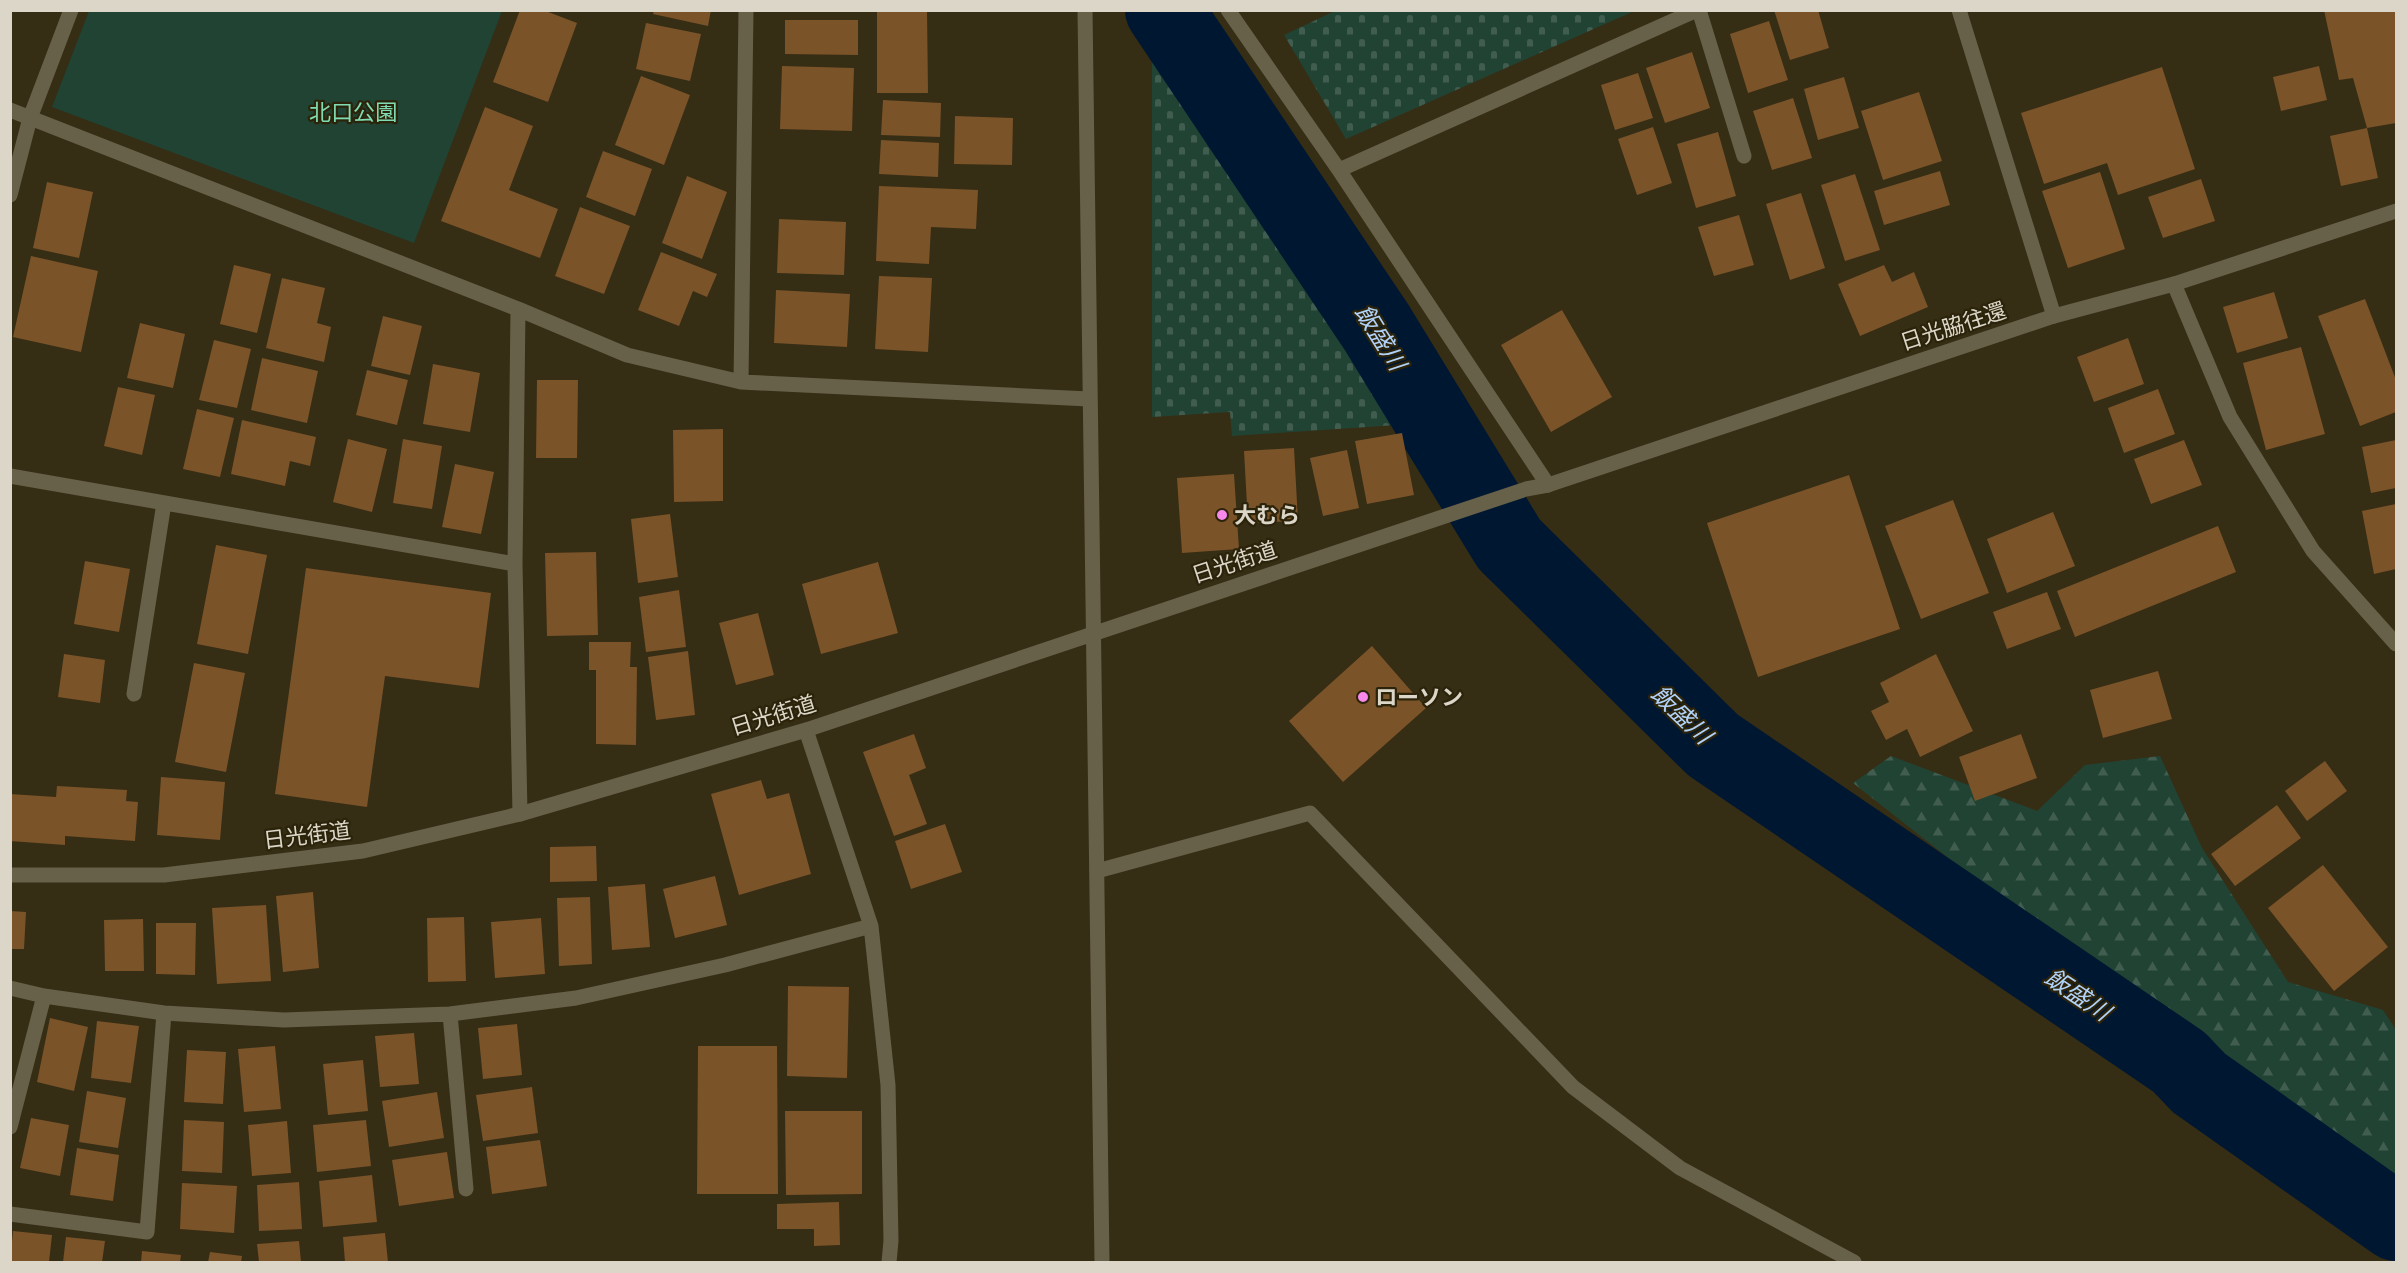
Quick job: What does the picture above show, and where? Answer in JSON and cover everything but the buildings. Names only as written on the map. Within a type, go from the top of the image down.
[{"type":"street","points":[[10,195],[30,118],[71,10]]},
{"type":"street","points":[[741,382],[746,10]]},
{"type":"street","points":[[1085,10],[1102,1263]]},
{"type":"street","points":[[1228,10],[1339,170],[1548,485]]},
{"type":"street","points":[[1339,170],[1698,10],[1744,156]]},
{"type":"street","points":[[1959,10],[2054,316]]},
{"type":"street","points":[[10,110],[518,309],[627,355],[741,382],[1089,399]]},
{"type":"street","name":"日光脇往還","points":[[1526,489],[1548,485],[2054,316],[2174,284],[2397,211]]},
{"type":"street","points":[[2174,284],[2230,417],[2301,532],[2313,551],[2397,644]]},
{"type":"street","points":[[518,309],[515,564],[520,814]]},
{"type":"street","points":[[10,476],[515,564]]},
{"type":"street","name":"日光街道","points":[[10,875],[164,875],[363,851],[520,814],[806,729],[1526,489]]},
{"type":"street","points":[[134,694],[164,503]]},
{"type":"street","points":[[806,729],[870,926],[888,1085],[891,1241],[889,1263]]},
{"type":"street","points":[[1097,871],[1310,813],[1573,1087],[1680,1168],[1854,1263]]},
{"type":"street","points":[[10,988],[44,996],[164,1013],[284,1020],[450,1014],[576,998],[725,965],[870,926]]},
{"type":"street","points":[[10,1127],[44,996]]},
{"type":"street","points":[[10,1214],[147,1232],[164,1013]]},
{"type":"street","points":[[450,1014],[466,1189]]},
{"type":"green space","name":"北口公園","points":[[89,10],[502,11],[414,243],[52,107]]},
{"type":"green space","points":[[1337,10],[1634,11],[1346,139],[1284,35]]},
{"type":"green space","points":[[1152,60],[1397,425],[1232,436],[1230,412],[1152,417]]},
{"type":"green space","points":[[1891,756],[2037,811],[2085,765],[2160,756],[2202,848],[2288,982],[2383,1010],[2396,1030],[2396,1199],[2278,1117],[1853,783]]},
{"type":"waterway","name":"飯盛川","points":[[1164,10],[1377,328],[1509,544],[1713,745],[2179,1062],[2199,1083],[2396,1222]]},
{"type":"place","name":"大むら","points":[[1222,515]]},
{"type":"place","name":"ローソン","points":[[1363,697]]}]
